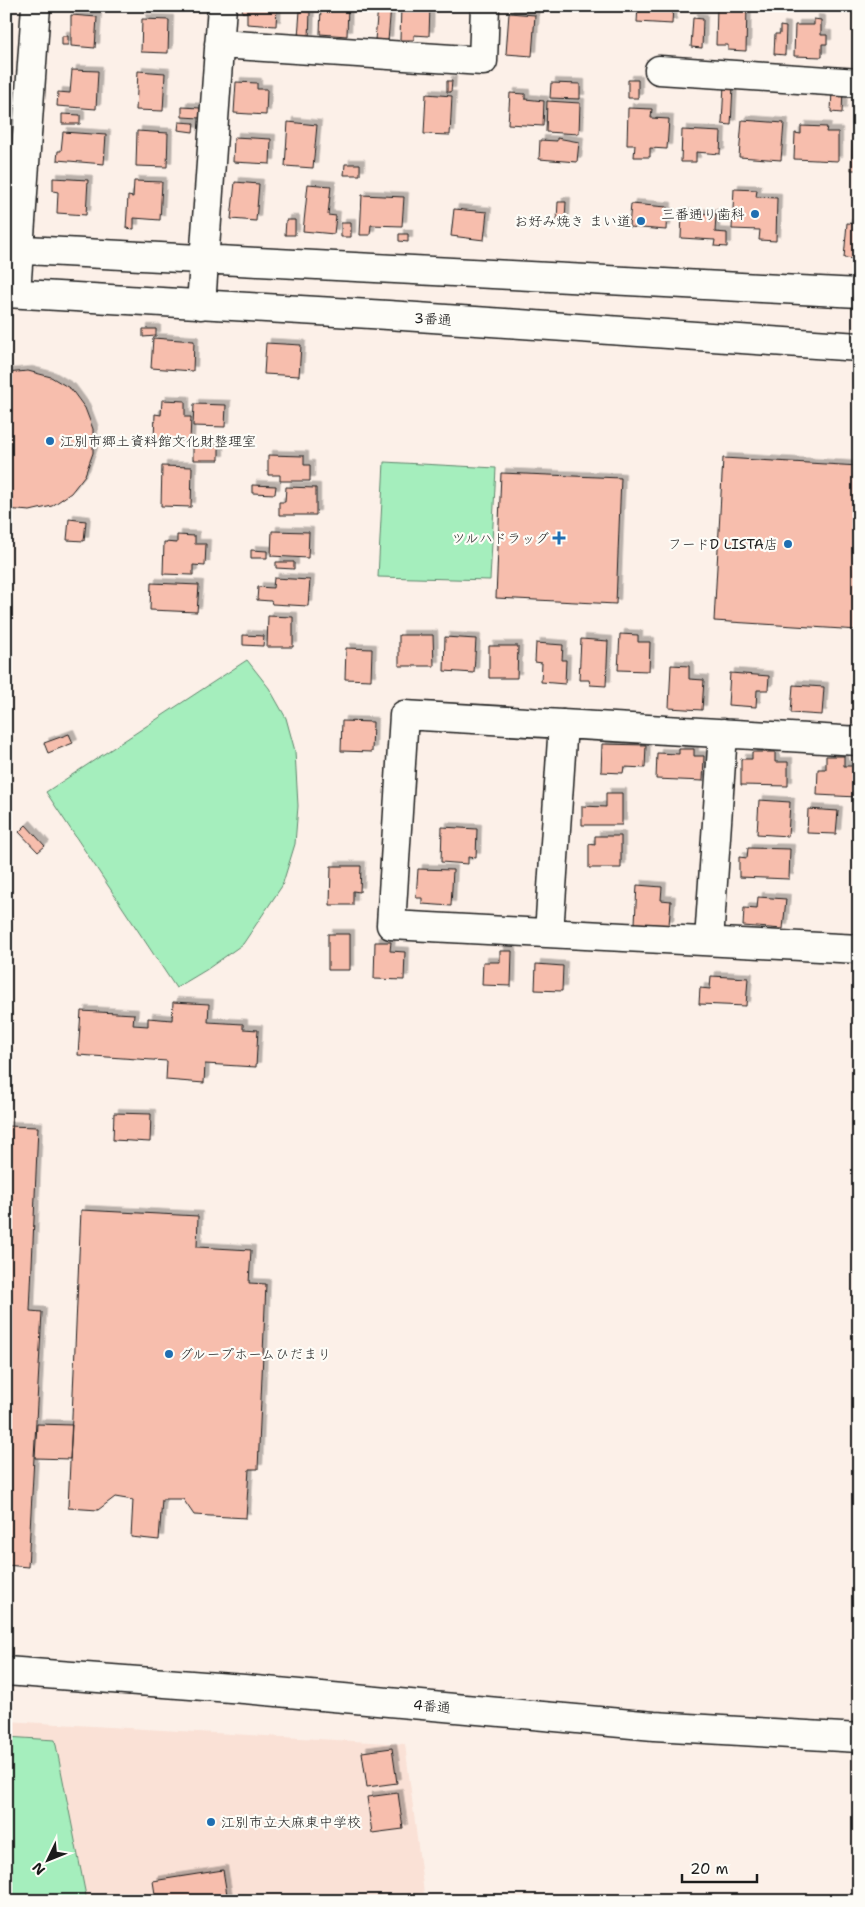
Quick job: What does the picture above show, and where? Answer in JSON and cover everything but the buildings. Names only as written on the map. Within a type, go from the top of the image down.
[{"type":"street","points":[[11,293],[17,132],[36,6]]},
{"type":"street","points":[[201,305],[222,6]]},
{"type":"street","points":[[219,44],[483,61],[485,6]]},
{"type":"street","points":[[659,70],[859,83]]},
{"type":"street","points":[[13,249],[859,293]]},
{"type":"street","name":"3番通","points":[[11,293],[388,315],[859,348]]},
{"type":"street","points":[[859,741],[404,715],[391,925],[859,949]]},
{"type":"street","points":[[549,933],[563,724]]},
{"type":"street","points":[[709,941],[723,733]]},
{"type":"street","name":"4番通","points":[[6,1671],[244,1688],[654,1726],[859,1738]]},
{"type":"shaded area","name":"江別市立大麻東中学校","points":[[6,1721],[405,1744],[425,1901],[6,1901]]},
{"type":"green space","points":[[384,462],[496,468],[490,580],[378,577]]},
{"type":"green space","points":[[247,660],[269,688],[286,718],[295,751],[298,806],[295,844],[282,886],[243,944],[176,988],[46,792]]},
{"type":"green space","points":[[6,1737],[55,1740],[87,1901],[6,1901]]},
{"type":"place","name":"三番通り歯科","points":[[755,214]]},
{"type":"place","name":"お好み焼き まい道","points":[[641,221]]},
{"type":"place","name":"江別市郷土資料館文化財整理室","points":[[50,441]]},
{"type":"place","name":"ツルハドラッグ","points":[[559,538]]},
{"type":"place","name":"フードD LISTA店","points":[[788,544]]},
{"type":"place","name":"グループホームひだまり","points":[[169,1354]]},
{"type":"place","name":"江別市立大麻東中学校","points":[[211,1822]]}]
